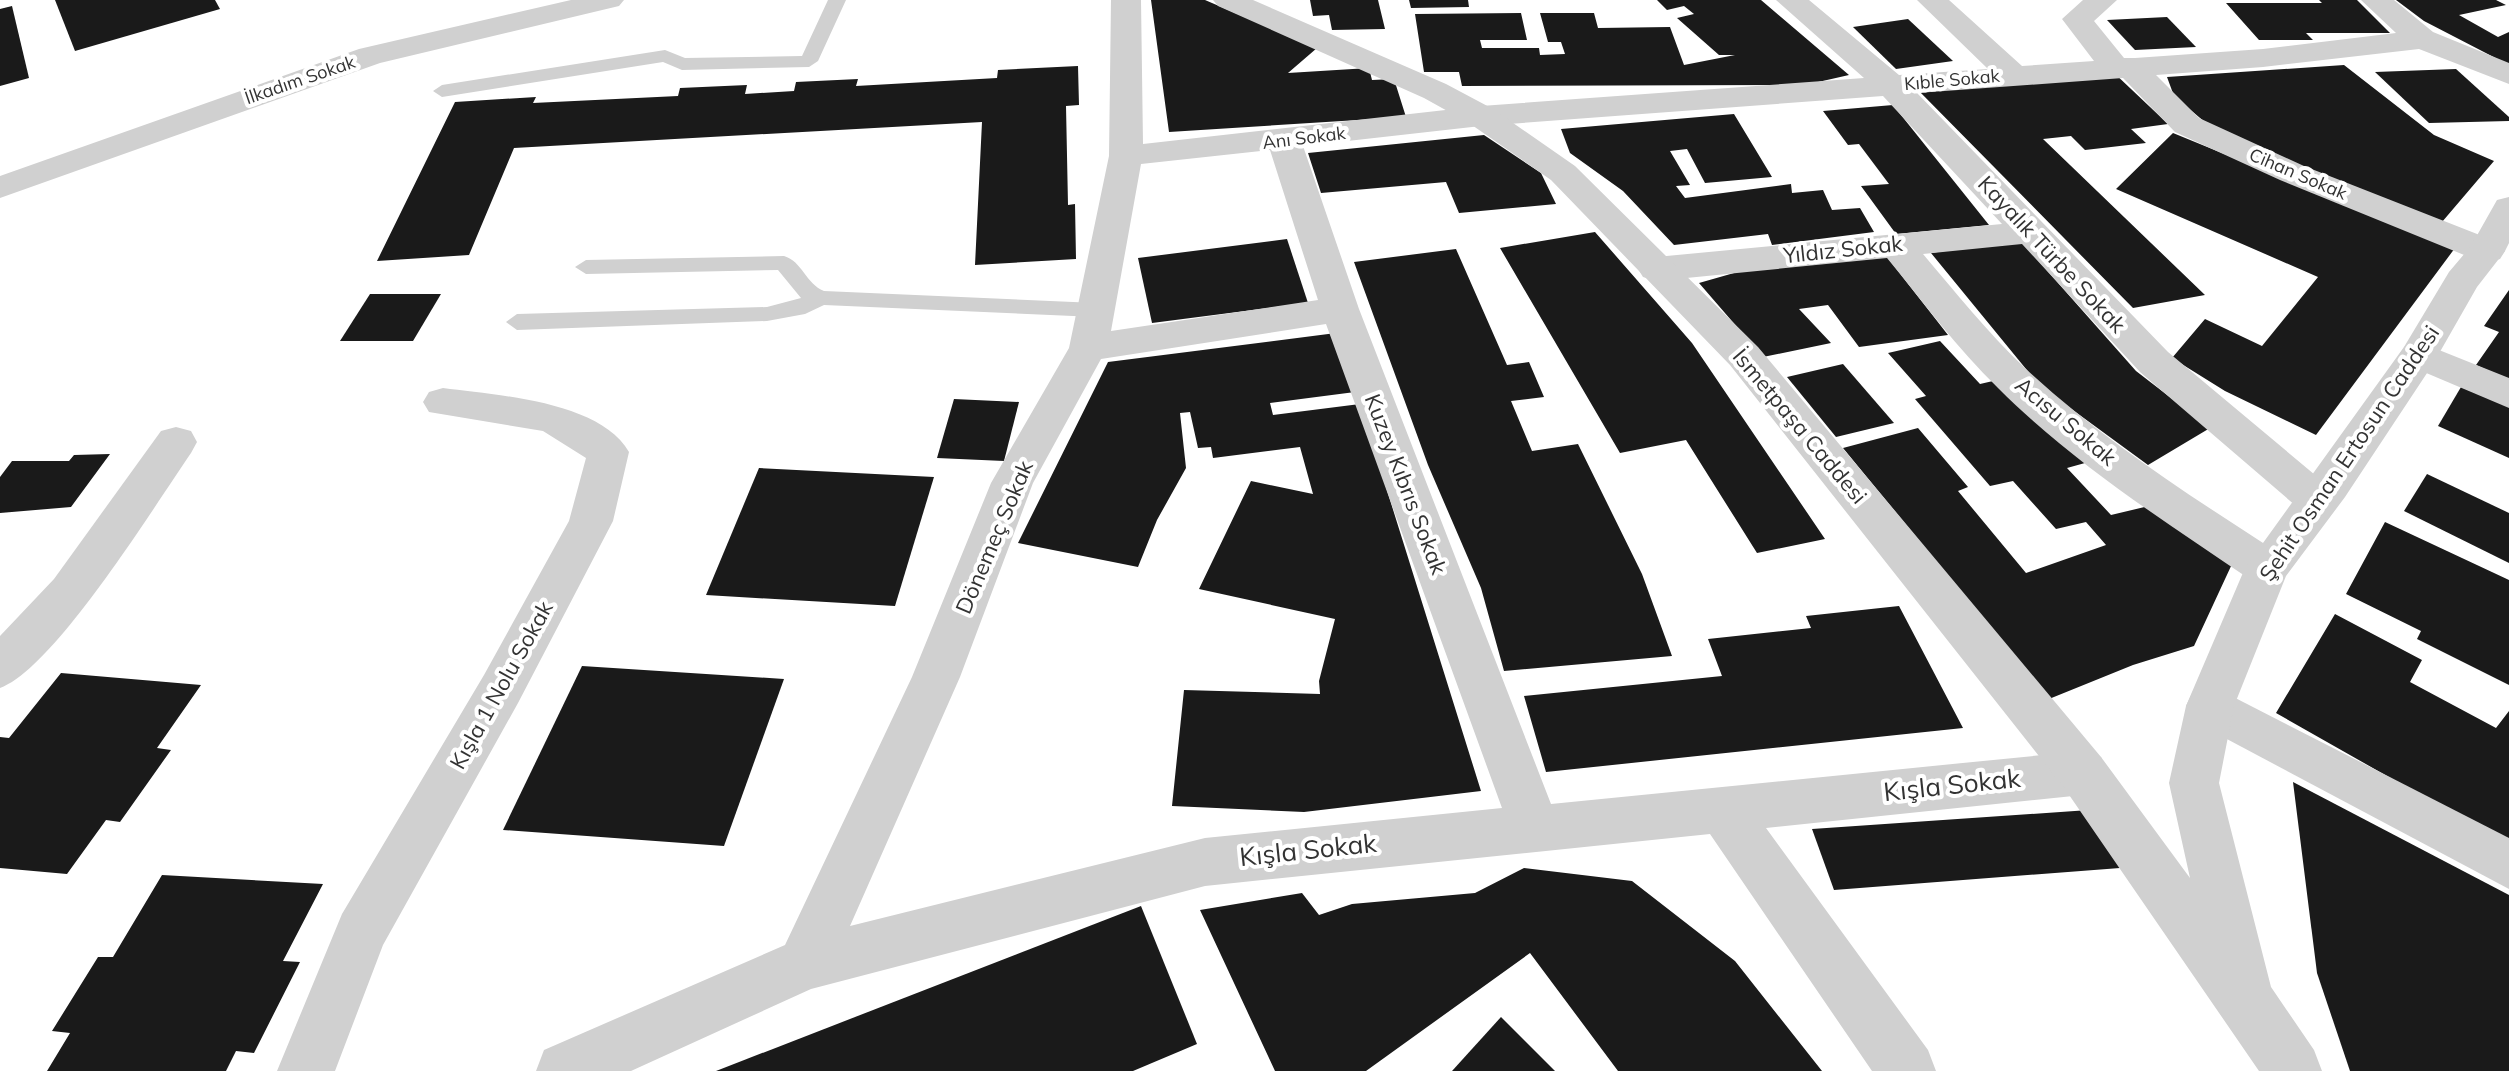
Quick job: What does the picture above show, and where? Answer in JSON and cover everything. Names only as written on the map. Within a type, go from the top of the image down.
[{"type":"street","name":"İlkadım Sokak","points":[[0,188],[106,147],[370,56],[609,0]]},
{"type":"street","name":"Dönemeç Sokak","points":[[805,964],[936,677],[1012,483],[1092,329],[1126,156],[1126,0]]},
{"type":"street","name":"İsmetpaşa Caddesi","points":[[1228,0],[1435,91],[1481,116],[1563,173],[1744,356],[2083,773],[2246,999]]},
{"type":"street","name":"Kayalık Türbe Sokak","points":[[1791,0],[1891,85],[2154,362],[2318,501]]},
{"type":"street","points":[[1932,0],[2013,75]]},
{"type":"street","name":"Cihan Sokak","points":[[2102,0],[2077,19],[2122,66],[2187,125],[2292,173],[2500,231]]},
{"type":"street","points":[[2376,0],[2422,39],[2509,74]]},
{"type":"street","name":"Kıble Sokak","points":[[1481,116],[2122,66],[2263,58],[2422,39]]},
{"type":"street","name":"Anı Sokak","points":[[1126,156],[1284,141],[1481,116]]},
{"type":"street","name":"Kuzey Kıbrıs Sokak","points":[[1284,141],[1340,309],[1534,826]]},
{"type":"street","name":"Şehit Osman Ertosun Caddesi","points":[[2293,1071],[2246,999],[2194,783],[2210,706],[2267,568],[2318,501],[2419,355],[2462,281],[2500,231]]},
{"type":"street","name":"Yıldız Sokak","points":[[1656,269],[1894,243],[2031,232]]},
{"type":"street","name":"Acısu Sokak","points":[[1894,243],[1981,347],[2042,404],[2153,492],[2267,568]]},
{"type":"street","points":[[1092,329],[1340,309]]},
{"type":"street","points":[[2419,355],[2509,394]]},
{"type":"street","name":"Kışla 1 Nolu Sokak","points":[[306,1071],[361,932],[501,689],[591,521],[608,452],[553,418],[443,402]]},
{"type":"street","points":[[0,668],[70,592],[176,442]]},
{"type":"street","points":[[2210,706],[2509,865]]},
{"type":"street","name":"Kışla Sokak","points":[[565,1071],[630,1057],[805,964],[1205,862],[1534,826],[2083,773]]},
{"type":"street","points":[[1722,808],[1907,1071]]},
{"type":"lane","points":[[442,91],[665,56],[682,64],[809,61],[837,0]]},
{"type":"lane","points":[[586,267],[784,263],[808,293],[821,298],[1092,329]]},
{"type":"lane","points":[[517,322],[767,314],[797,309],[821,298]]},
{"type":"building","points":[[55,0],[215,0],[220,9],[75,51]]},
{"type":"building","points":[[1151,0],[1205,0],[1317,48],[1288,73],[1369,68],[1372,80],[1394,79],[1406,117],[1169,132]]},
{"type":"building","points":[[1310,0],[1378,0],[1385,29],[1332,30],[1329,15],[1313,16]]},
{"type":"building","points":[[1409,0],[1468,0],[1469,7],[1411,8]]},
{"type":"building","points":[[1657,0],[1761,0],[1849,75],[1805,85],[1462,86],[1459,72],[1424,72],[1415,14],[1521,13],[1527,40],[1480,40],[1482,48],[1539,48],[1540,55],[1565,54],[1561,42],[1548,42],[1540,13],[1594,13],[1598,28],[1670,27],[1684,65],[1735,55],[1719,55],[1677,18],[1694,14],[1684,6],[1667,10]]},
{"type":"building","points":[[2319,0],[2357,0],[2390,33],[2306,33],[2313,40],[2259,40],[2226,3],[2322,3]]},
{"type":"building","points":[[2396,0],[2496,0],[2506,5],[2459,15],[2498,37],[2509,32],[2509,65],[2424,21]]},
{"type":"building","points":[[12,6],[29,78],[0,86],[0,9]]},
{"type":"building","points":[[2167,17],[2196,47],[2135,50],[2107,20]]},
{"type":"building","points":[[1908,19],[1953,61],[1896,69],[1853,27]]},
{"type":"building","points":[[2344,65],[2434,135],[2494,161],[2442,222],[2299,167],[2206,123],[2174,96],[2167,77]]},
{"type":"building","points":[[1078,66],[1079,105],[1066,106],[1068,205],[1075,204],[1076,259],[975,265],[982,122],[514,148],[469,255],[377,261],[455,102],[536,97],[533,103],[678,96],[680,88],[747,85],[745,94],[794,91],[796,82],[858,79],[856,86],[997,78],[998,70]]},
{"type":"building","points":[[2456,69],[2509,117],[2509,121],[2429,123],[2375,72]]},
{"type":"building","points":[[2112,71],[2168,124],[2131,129],[2146,143],[2085,150],[2071,136],[2043,139],[2205,295],[2133,308],[1919,91]]},
{"type":"building","points":[[1893,105],[1989,225],[1896,234],[1861,186],[1889,184],[1859,144],[1848,145],[1823,111]]},
{"type":"building","points":[[1734,114],[1772,177],[1705,183],[1687,149],[1670,151],[1690,185],[1676,186],[1685,198],[1791,184],[1792,193],[1823,190],[1832,210],[1860,208],[1874,232],[1772,245],[1768,234],[1674,245],[1623,191],[1570,153],[1561,129]]},
{"type":"building","points":[[2173,133],[2455,248],[2316,435],[2225,391],[2172,358],[2205,319],[2262,346],[2318,277],[2116,189]]},
{"type":"building","points":[[1484,135],[1541,173],[1556,204],[1459,213],[1446,182],[1321,193],[1308,153]]},
{"type":"building","points":[[1595,232],[1692,343],[1825,539],[1757,553],[1686,440],[1620,453],[1500,248]]},
{"type":"building","points":[[1287,239],[1308,303],[1152,323],[1138,258]]},
{"type":"building","points":[[2020,240],[2136,371],[2210,428],[2148,465],[2040,386],[1931,253]]},
{"type":"building","points":[[1456,249],[1507,365],[1529,362],[1544,397],[1511,401],[1532,451],[1578,444],[1642,574],[1672,656],[1504,671],[1481,588],[1428,465],[1354,262]]},
{"type":"building","points":[[1884,253],[1948,335],[1859,347],[1828,305],[1799,309],[1831,343],[1763,357],[1699,283],[1741,271]]},
{"type":"building","points":[[2509,290],[2509,380],[2476,365],[2499,332],[2484,326]]},
{"type":"building","points":[[370,294],[441,294],[413,341],[340,341]]},
{"type":"building","points":[[1336,333],[1355,392],[1270,403],[1273,415],[1360,404],[1481,791],[1304,812],[1172,806],[1184,690],[1320,694],[1319,681],[1335,619],[1199,589],[1251,481],[1313,494],[1300,447],[1213,458],[1211,447],[1198,448],[1190,412],[1180,413],[1186,468],[1157,520],[1138,567],[1018,543],[1108,362]]},
{"type":"building","points":[[1940,341],[1980,384],[2006,378],[2085,463],[2067,468],[2111,515],[2153,505],[2232,564],[2194,646],[2133,665],[2049,699],[1843,448],[1918,428],[1968,487],[1958,491],[2026,573],[2106,545],[2086,522],[2056,529],[2013,481],[1990,486],[1915,399],[1926,396],[1888,353]]},
{"type":"building","points":[[1843,364],[1894,423],[1836,437],[1787,377]]},
{"type":"building","points":[[2461,387],[2509,407],[2509,458],[2438,426]]},
{"type":"building","points":[[954,399],[1019,402],[1004,461],[937,458]]},
{"type":"building","points":[[110,454],[71,507],[0,513],[0,477],[12,461],[69,461],[74,455]]},
{"type":"building","points":[[759,468],[934,477],[895,606],[706,595]]},
{"type":"building","points":[[2427,474],[2509,513],[2509,563],[2404,511]]},
{"type":"building","points":[[2385,522],[2509,580],[2509,685],[2417,639],[2421,631],[2346,594]]},
{"type":"building","points":[[1899,606],[1963,728],[1546,772],[1524,696],[1722,676],[1708,639],[1811,628],[1806,616]]},
{"type":"building","points":[[2335,614],[2422,660],[2410,682],[2496,728],[2509,711],[2509,839],[2438,805],[2276,713]]},
{"type":"building","points":[[582,666],[784,679],[724,846],[503,830]]},
{"type":"building","points":[[61,673],[201,685],[157,748],[171,750],[120,822],[106,820],[67,874],[0,868],[0,737],[9,738]]},
{"type":"building","points":[[2293,782],[2509,895],[2509,1071],[2350,1071],[2317,973]]},
{"type":"building","points":[[2089,810],[2120,868],[1834,890],[1812,829]]},
{"type":"building","points":[[1524,868],[1632,881],[1735,961],[1822,1071],[1618,1071],[1530,953],[1366,1071],[1275,1071],[1200,910],[1302,893],[1319,915],[1352,904],[1475,893]]},
{"type":"building","points":[[162,875],[323,884],[283,961],[300,962],[254,1053],[236,1051],[226,1071],[47,1071],[70,1033],[52,1031],[98,957],[113,957]]},
{"type":"building","points":[[1141,906],[1197,1044],[1133,1071],[716,1071]]},
{"type":"building","points":[[1501,1017],[1555,1071],[1452,1071]]}]
